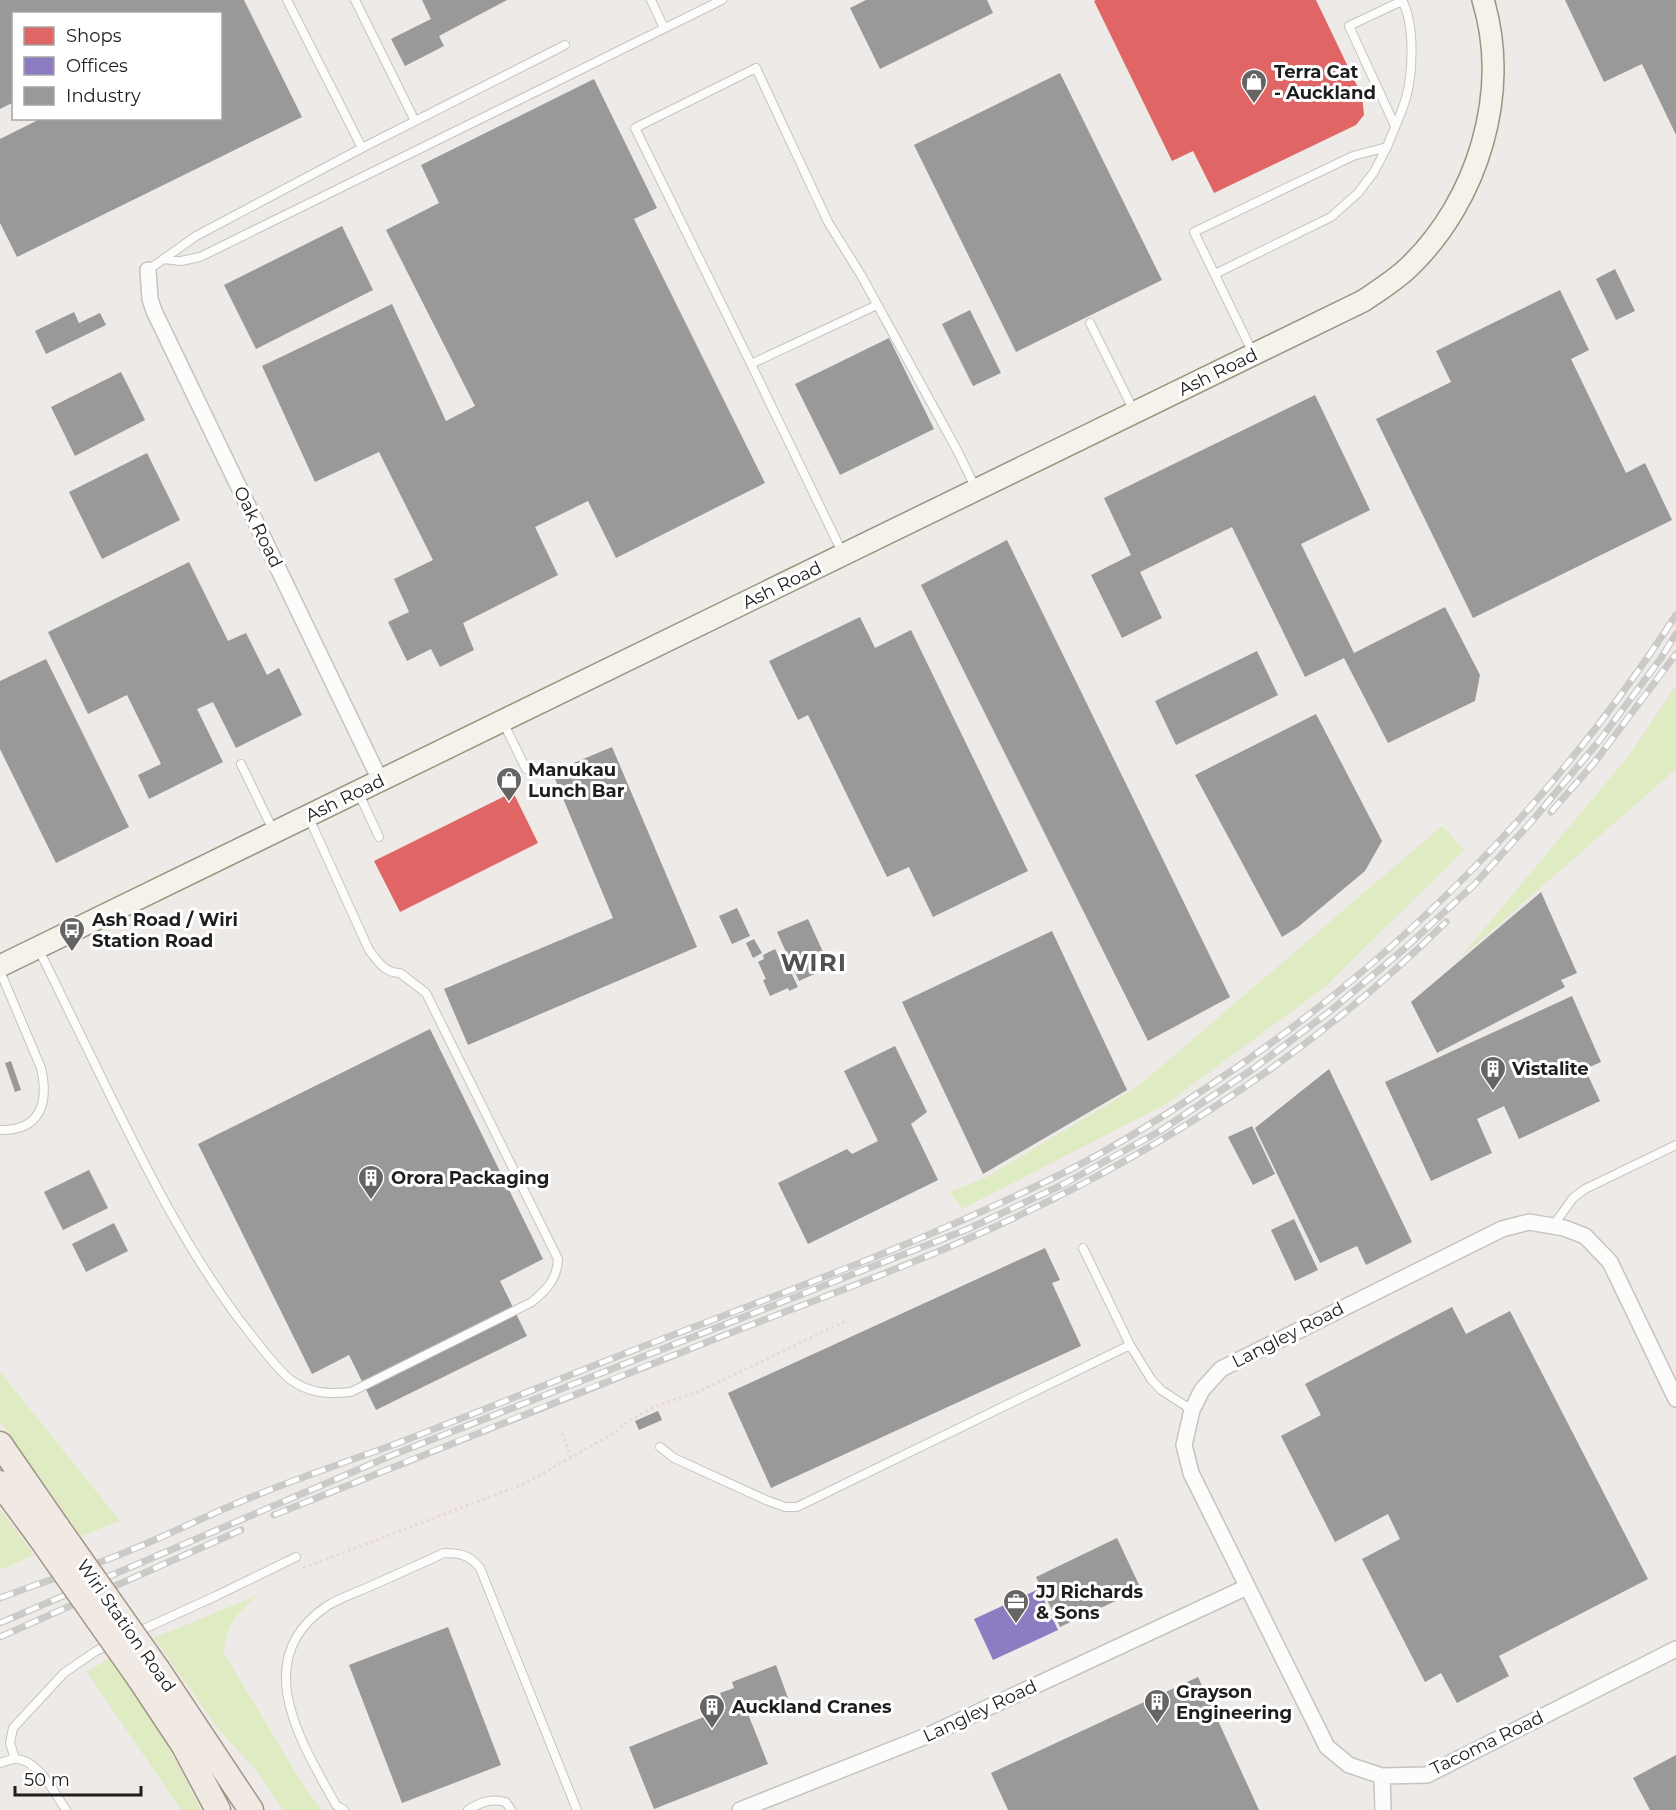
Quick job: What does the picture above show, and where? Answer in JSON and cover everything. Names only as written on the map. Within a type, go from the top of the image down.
[{"type":"main road","name":"Ash Road","points":[[0,966],[1254,355],[1363,301],[1388,285],[1431,243],[1462,197],[1482,148],[1487,125],[1493,65],[1483,0]]},
{"type":"main road","name":"Wiri Station Road","points":[[0,1444],[49,1532],[149,1674],[251,1810]]},
{"type":"main road","name":"Wiri Station Road","points":[[0,1483],[49,1532]]},
{"type":"main road","name":"Wiri Station Road","points":[[149,1674],[218,1810]]},
{"type":"street","name":"Oak Road","points":[[148,270],[150,299],[154,311],[380,780]]},
{"type":"street","name":"Langley Road","points":[[740,1810],[929,1735],[1247,1587],[1191,1473],[1184,1445],[1192,1410],[1202,1390],[1221,1369],[1502,1229],[1529,1222],[1564,1228],[1585,1236],[1610,1262],[1676,1399]]},
{"type":"street","name":"Tacoma Road","points":[[1247,1587],[1327,1747],[1349,1765],[1382,1776],[1427,1774],[1676,1648]]},
{"type":"street","points":[[1382,1776],[1383,1810]]},
{"type":"lane","points":[[287,0],[362,148]]},
{"type":"lane","points":[[355,0],[415,121]]},
{"type":"lane","points":[[651,0],[664,28]]},
{"type":"lane","points":[[163,260],[181,261],[200,257],[722,0]]},
{"type":"lane","points":[[1215,274],[1331,217],[1358,193],[1374,172],[1387,147],[1395,126],[1406,97],[1411,59],[1410,27],[1408,12],[1402,0],[1349,26],[1395,126]]},
{"type":"lane","points":[[148,270],[195,236],[565,45]]},
{"type":"lane","points":[[843,555],[635,128],[756,68],[828,222],[877,305],[977,490]]},
{"type":"lane","points":[[1254,355],[1194,232],[1353,156],[1387,147]]},
{"type":"lane","points":[[751,364],[877,305]]},
{"type":"lane","points":[[1090,323],[1135,413]]},
{"type":"lane","points":[[503,722],[526,769]]},
{"type":"lane","points":[[242,764],[274,833]]},
{"type":"lane","points":[[358,792],[379,837]]},
{"type":"lane","points":[[38,948],[148,1172],[193,1252],[225,1300],[255,1340],[289,1379],[307,1389],[326,1394],[351,1392],[532,1302],[550,1286],[557,1270],[558,1259],[426,993],[400,973],[392,973],[383,968],[369,950],[308,817]]},
{"type":"lane","points":[[0,971],[41,1068],[45,1084],[41,1111],[28,1124],[16,1129],[0,1130]]},
{"type":"lane","points":[[1553,1226],[1573,1198],[1585,1190],[1676,1145]]},
{"type":"lane","points":[[1083,1248],[1130,1345],[1151,1379],[1161,1390],[1192,1410]]},
{"type":"lane","points":[[660,1447],[675,1458],[766,1500],[785,1507],[796,1507],[1130,1345]]},
{"type":"lane","points":[[344,1810],[336,1805],[308,1753],[292,1713],[285,1683],[286,1662],[296,1635],[308,1620],[329,1605],[444,1553],[461,1553],[474,1560],[480,1568],[577,1810]]},
{"type":"lane","points":[[15,1759],[10,1743],[13,1728],[64,1673],[96,1652],[296,1557]]},
{"type":"lane","points":[[0,1763],[15,1759],[32,1765],[45,1778],[66,1810]]},
{"type":"lane","points":[[468,1810],[494,1799],[506,1802],[511,1810]]},
{"type":"path","points":[[294,1571],[526,1483],[614,1433],[630,1420],[656,1406],[700,1391],[848,1320]]},
{"type":"path","points":[[562,1433],[571,1458]]},
{"type":"green space","points":[[1676,685],[1676,769],[1458,960],[1631,753]]},
{"type":"green space","points":[[1442,826],[1464,850],[1326,986],[1166,1104],[962,1209],[950,1192],[987,1177],[1137,1087]]},
{"type":"green space","points":[[0,1372],[120,1521],[81,1536],[0,1421]]},
{"type":"green space","points":[[0,1509],[34,1555],[0,1570]]},
{"type":"green space","points":[[256,1596],[233,1621],[227,1635],[224,1653],[307,1791],[322,1810],[283,1810],[257,1771],[220,1731],[154,1638]]},
{"type":"green space","points":[[110,1658],[173,1755],[201,1810],[181,1810],[87,1672]]},
{"type":"building: Shops","name":"Terra Cat - Auckland","points":[[1316,0],[1362,96],[1364,115],[1356,125],[1214,193],[1193,151],[1172,161],[1094,1]]},
{"type":"building: Shops","points":[[513,792],[538,843],[400,912],[374,861]]},
{"type":"building: Offices","name":"JJ Richards & Sons","points":[[1039,1589],[1058,1630],[993,1660],[974,1619]]},
{"type":"building: Industry","points":[[0,0],[244,0],[302,117],[17,257],[0,223],[0,139],[38,120],[222,120],[222,12],[12,12],[12,103],[0,109]]},
{"type":"building: Industry","points":[[422,0],[507,0],[439,36],[444,46],[405,66],[391,39],[431,19]]},
{"type":"building: Industry","points":[[866,0],[987,0],[993,13],[880,69],[850,8]]},
{"type":"building: Industry","points":[[1565,0],[1676,0],[1676,135],[1642,64],[1604,82]]},
{"type":"building: Industry","points":[[1060,73],[1162,280],[1016,352],[914,145]]},
{"type":"building: Industry","points":[[594,79],[657,208],[634,219],[765,483],[616,558],[588,501],[535,527],[558,575],[463,623],[474,650],[440,667],[431,649],[407,661],[388,622],[409,612],[394,579],[433,560],[379,452],[315,482],[262,366],[392,304],[446,421],[475,406],[386,230],[439,203],[421,165]]},
{"type":"building: Industry","points":[[342,226],[373,290],[256,349],[224,285]]},
{"type":"building: Industry","points":[[1615,269],[1635,311],[1616,320],[1596,279]]},
{"type":"building: Industry","points":[[1560,290],[1589,350],[1571,359],[1626,473],[1645,463],[1672,520],[1473,618],[1376,419],[1451,382],[1436,351]]},
{"type":"building: Industry","points":[[970,310],[1001,373],[973,386],[942,324]]},
{"type":"building: Industry","points":[[74,312],[79,323],[100,313],[106,325],[46,354],[35,331]]},
{"type":"building: Industry","points":[[889,338],[934,429],[840,475],[795,384]]},
{"type":"building: Industry","points":[[121,372],[145,420],[75,456],[51,407]]},
{"type":"building: Industry","points":[[1315,395],[1370,510],[1301,544],[1354,653],[1445,607],[1480,675],[1475,701],[1388,743],[1344,658],[1305,677],[1232,527],[1140,572],[1162,618],[1122,638],[1091,575],[1131,555],[1104,498]]},
{"type":"building: Industry","points":[[147,453],[180,520],[102,559],[69,492]]},
{"type":"building: Industry","points":[[1007,540],[1230,997],[1148,1041],[921,585]]},
{"type":"building: Industry","points":[[189,562],[228,641],[246,633],[267,675],[279,668],[302,715],[236,748],[213,702],[197,709],[223,762],[149,799],[138,775],[161,764],[127,695],[88,714],[48,632]]},
{"type":"building: Industry","points":[[860,617],[875,648],[911,630],[1028,871],[933,917],[909,867],[887,877],[808,715],[798,720],[769,661]]},
{"type":"building: Industry","points":[[1257,651],[1278,695],[1176,745],[1155,701]]},
{"type":"building: Industry","points":[[46,659],[129,827],[56,863],[0,749],[0,681]]},
{"type":"building: Industry","points":[[1316,714],[1382,841],[1365,871],[1298,927],[1282,937],[1195,775]]},
{"type":"building: Industry","points":[[612,747],[697,947],[468,1045],[444,989],[613,918],[552,772]]},
{"type":"building: Industry","name":"Vistalite","points":[[1541,892],[1577,973],[1561,980],[1565,987],[1437,1053],[1411,1002]]},
{"type":"building: Industry","points":[[737,908],[750,936],[732,944],[719,916]]},
{"type":"building: Industry","points":[[808,919],[830,967],[799,981],[777,932]]},
{"type":"building: Industry","points":[[1052,931],[1127,1090],[983,1174],[902,1002]]},
{"type":"building: Industry","points":[[754,939],[762,953],[753,958],[746,943]]},
{"type":"building: Industry","points":[[775,949],[785,970],[789,968],[798,987],[789,991],[788,988],[770,996],[763,980],[766,979],[758,962],[764,959],[763,955]]},
{"type":"building: Industry","name":"Vistalite","points":[[1572,996],[1601,1062],[1585,1069],[1600,1101],[1519,1139],[1504,1106],[1477,1119],[1492,1153],[1431,1181],[1385,1082]]},
{"type":"building: Industry","name":"Orora Packaging","points":[[430,1029],[543,1259],[500,1281],[527,1336],[376,1410],[349,1355],[312,1374],[198,1144]]},
{"type":"building: Industry","points":[[895,1046],[927,1112],[911,1124],[938,1180],[808,1244],[778,1183],[847,1149],[852,1154],[878,1141],[844,1071]]},
{"type":"building: Industry","points":[[11,1061],[21,1090],[15,1092],[5,1063]]},
{"type":"building: Industry","points":[[1329,1069],[1412,1242],[1366,1265],[1357,1246],[1320,1263],[1255,1128]]},
{"type":"building: Industry","points":[[1252,1126],[1275,1174],[1253,1185],[1228,1137]]},
{"type":"building: Industry","points":[[89,1170],[108,1208],[63,1230],[44,1192]]},
{"type":"building: Industry","points":[[1294,1219],[1318,1270],[1295,1281],[1271,1230]]},
{"type":"building: Industry","points":[[114,1223],[128,1251],[86,1272],[72,1244]]},
{"type":"building: Industry","points":[[1045,1248],[1060,1280],[1052,1283],[1081,1346],[771,1488],[728,1393]]},
{"type":"building: Industry","points":[[1452,1307],[1466,1334],[1510,1311],[1648,1579],[1499,1656],[1509,1676],[1457,1703],[1441,1673],[1425,1682],[1362,1559],[1400,1539],[1388,1514],[1335,1542],[1281,1436],[1321,1415],[1305,1384]]},
{"type":"building: Industry","points":[[658,1411],[662,1420],[639,1430],[635,1421]]},
{"type":"building: Industry","points":[[1117,1538],[1141,1589],[1060,1627],[1036,1577]]},
{"type":"building: Industry","points":[[448,1627],[501,1765],[402,1803],[349,1665]]},
{"type":"building: Industry","name":"Auckland Cranes","points":[[776,1665],[788,1698],[748,1714],[768,1764],[654,1809],[629,1747],[726,1708],[720,1693],[734,1688],[732,1682]]},
{"type":"building: Industry","name":"Grayson Engineering","points":[[1198,1677],[1259,1810],[1008,1810],[991,1773]]},
{"type":"building: Industry","points":[[1676,1755],[1676,1810],[1650,1810],[1633,1778]]},
{"type":"railway","points":[[0,1598],[155,1540],[277,1487],[417,1436],[888,1252],[1000,1203],[1115,1145],[1191,1098],[1278,1038],[1407,933],[1467,875],[1524,814],[1629,684],[1676,615]]},
{"type":"railway","points":[[0,1623],[390,1456],[968,1229],[1062,1185],[1160,1131],[1253,1069],[1329,1012],[1404,949],[1474,885],[1532,821],[1600,740],[1676,634]]},
{"type":"railway","points":[[1551,812],[1594,763],[1676,654]]},
{"type":"railway","points":[[274,1515],[668,1357],[911,1263],[1037,1207],[1163,1139],[1282,1061],[1339,1017],[1446,922]]},
{"type":"railway","points":[[0,1637],[241,1530]]},
{"type":"place","name":"Terra Cat - Auckland","points":[[1254,105]]},
{"type":"place","name":"Manukau Lunch Bar","points":[[509,803]]},
{"type":"place","name":"Ash Road / Wiri Station Road","points":[[72,953]]},
{"type":"place","name":"Vistalite","points":[[1493,1092]]},
{"type":"place","name":"Orora Packaging","points":[[371,1201]]},
{"type":"place","name":"JJ Richards & Sons","points":[[1016,1625]]},
{"type":"place","name":"Grayson Engineering","points":[[1157,1725]]},
{"type":"place","name":"Auckland Cranes","points":[[712,1730]]},
{"type":"district","name":"WIRI","points":[[814,963]]}]
